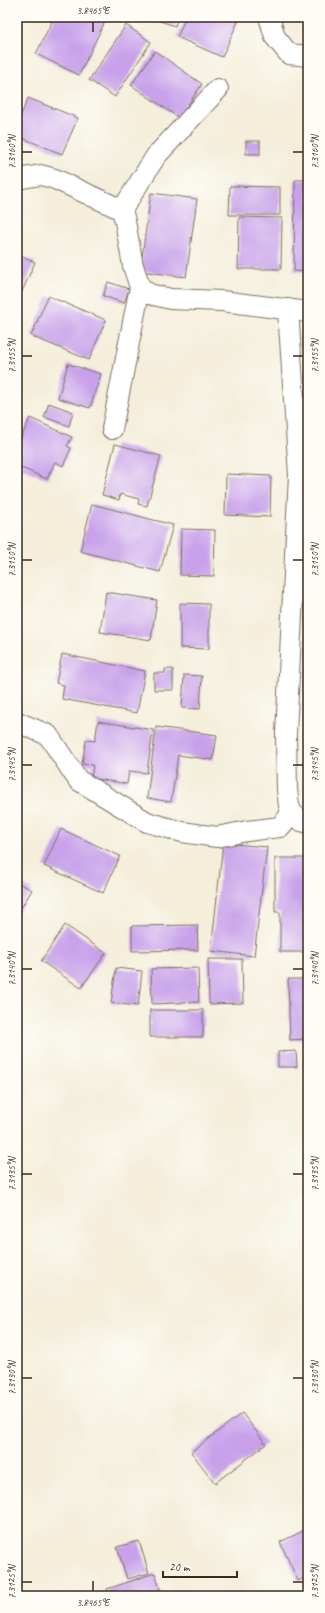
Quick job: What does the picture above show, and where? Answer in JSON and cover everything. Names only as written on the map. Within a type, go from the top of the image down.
[{"type":"street","points":[[269,17],[275,37],[289,54],[308,56]]},
{"type":"street","points":[[112,429],[140,287],[133,266],[122,210],[156,156],[218,89]]},
{"type":"street","points":[[17,179],[41,175],[55,179],[122,210]]},
{"type":"street","points":[[140,287],[149,294],[171,299],[222,301],[308,312]]},
{"type":"street","points":[[17,722],[48,735],[78,780],[146,822],[182,832],[217,837],[247,831],[280,827],[300,818],[289,806],[287,788],[286,734],[302,543],[288,309]]},
{"type":"building","points":[[54,17],[107,17],[79,75],[36,54]]},
{"type":"building","points":[[148,17],[178,17],[175,26]]},
{"type":"building","points":[[186,17],[240,17],[222,57],[177,37]]},
{"type":"building","points":[[126,25],[151,42],[115,97],[89,80]]},
{"type":"building","points":[[155,51],[202,84],[179,118],[131,85]]},
{"type":"building","points":[[28,98],[78,118],[62,154],[17,136],[17,125]]},
{"type":"building","points":[[246,141],[260,141],[260,154],[246,154]]},
{"type":"building","points":[[295,180],[308,180],[308,272],[294,271]]},
{"type":"building","points":[[230,186],[280,187],[280,215],[229,215]]},
{"type":"building","points":[[151,193],[197,199],[186,277],[140,271]]},
{"type":"building","points":[[239,217],[282,218],[281,269],[238,269]]},
{"type":"building","points":[[17,254],[35,262],[17,303]]},
{"type":"building","points":[[108,282],[129,289],[124,303],[103,296]]},
{"type":"building","points":[[48,296],[106,320],[89,360],[31,336]]},
{"type":"building","points":[[68,364],[101,374],[90,408],[58,398]]},
{"type":"building","points":[[49,403],[73,412],[69,426],[44,417]]},
{"type":"building","points":[[30,418],[72,437],[67,446],[71,448],[63,466],[55,462],[47,479],[17,466],[17,446]]},
{"type":"building","points":[[115,444],[161,456],[147,506],[138,504],[139,499],[120,494],[119,500],[102,495]]},
{"type":"building","points":[[226,474],[271,476],[270,517],[225,515]]},
{"type":"building","points":[[92,504],[173,525],[160,572],[80,551]]},
{"type":"building","points":[[181,529],[215,530],[214,576],[180,575]]},
{"type":"building","points":[[106,592],[157,600],[151,640],[100,632]]},
{"type":"building","points":[[180,603],[209,604],[209,649],[180,648]]},
{"type":"building","points":[[62,654],[145,671],[137,713],[62,699],[64,685],[56,683]]},
{"type":"building","points":[[165,669],[173,669],[173,690],[154,690],[154,673],[165,673]]},
{"type":"building","points":[[184,675],[202,676],[200,709],[182,708]]},
{"type":"building","points":[[98,721],[153,730],[147,773],[129,771],[127,784],[91,778],[93,765],[82,764],[86,740],[95,741]]},
{"type":"building","points":[[156,727],[217,735],[213,760],[178,755],[171,802],[147,798]]},
{"type":"building","points":[[61,829],[120,856],[103,893],[44,866]]},
{"type":"building","points":[[223,843],[267,847],[254,956],[211,951]]},
{"type":"building","points":[[275,858],[308,858],[308,952],[280,952],[280,912],[275,912]]},
{"type":"building","points":[[17,882],[32,890],[17,915]]},
{"type":"building","points":[[65,925],[106,953],[81,988],[41,961]]},
{"type":"building","points":[[197,925],[198,950],[132,951],[132,926]]},
{"type":"building","points":[[208,959],[242,959],[243,1003],[209,1004]]},
{"type":"building","points":[[116,968],[142,971],[138,1006],[111,1003]]},
{"type":"building","points":[[198,968],[199,1002],[152,1004],[151,969]]},
{"type":"building","points":[[288,979],[308,979],[308,1039],[290,1040]]},
{"type":"building","points":[[150,1010],[203,1010],[203,1037],[150,1037]]},
{"type":"building","points":[[296,1051],[297,1067],[278,1067],[278,1052]]},
{"type":"building","points":[[242,1413],[266,1444],[215,1483],[191,1452]]},
{"type":"building","points":[[307,1529],[308,1577],[298,1581],[280,1542]]},
{"type":"building","points":[[139,1541],[149,1573],[127,1579],[117,1547]]},
{"type":"building","points":[[155,1573],[162,1596],[110,1596],[107,1589]]}]
